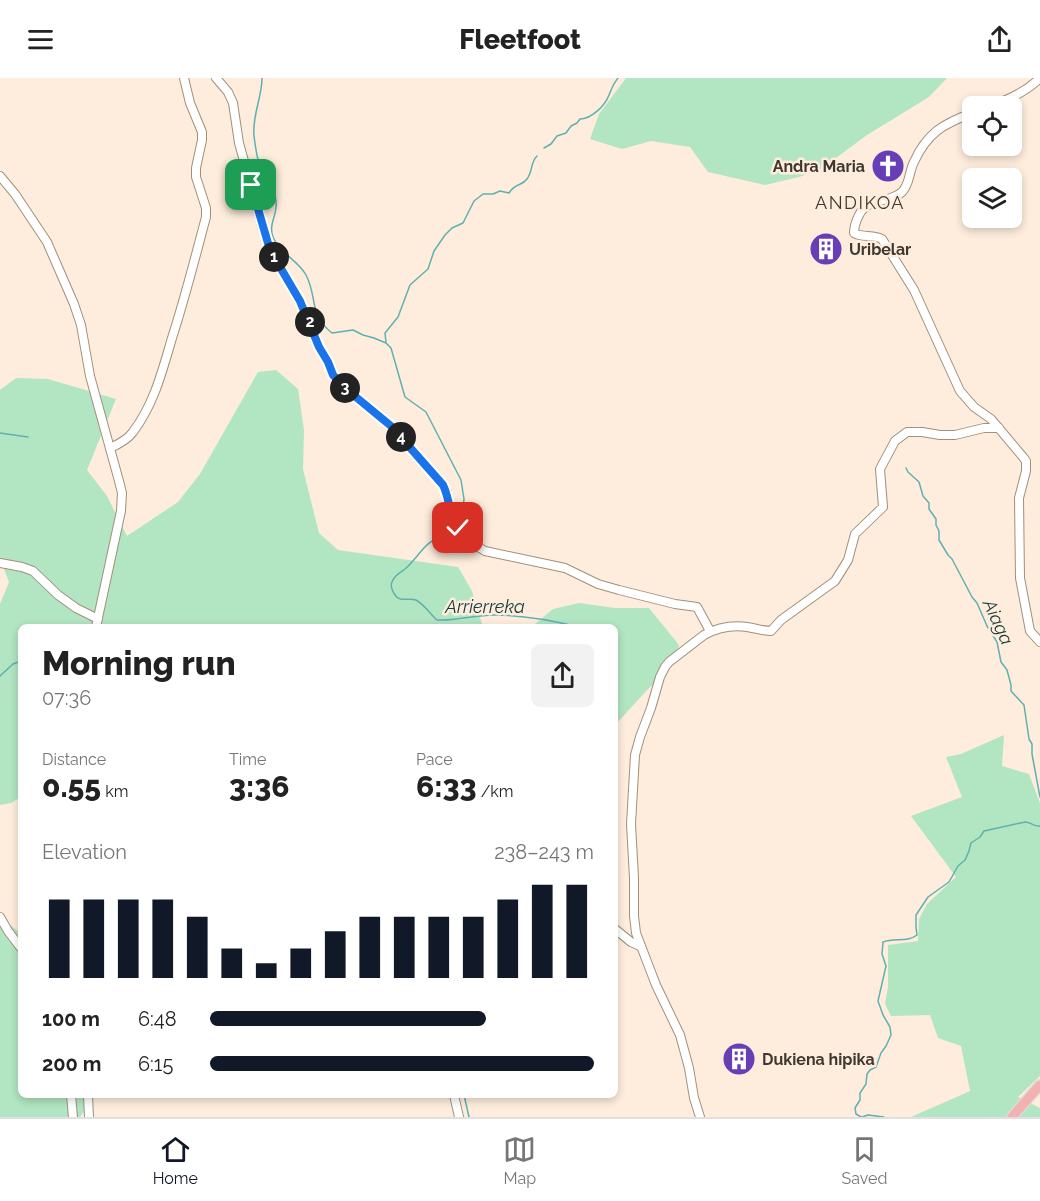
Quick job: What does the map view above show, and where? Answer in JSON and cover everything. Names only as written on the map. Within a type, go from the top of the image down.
[{"type":"main road","points":[[1012,1117],[1040,1085]]},
{"type":"street","points":[[110,448],[132,434],[156,391],[206,217],[206,208],[196,177],[202,132],[190,103],[184,78]]},
{"type":"street","points":[[216,78],[228,92],[232,102],[239,143],[270,250],[300,301],[333,375],[345,388],[391,426],[443,485],[447,492],[452,519],[460,535],[485,551],[565,568],[598,584],[675,604],[697,607],[710,632]]},
{"type":"street","points":[[1014,96],[1040,78]]},
{"type":"street","points":[[962,117],[950,121],[929,137],[913,162],[906,187],[900,194],[869,204],[864,208],[856,221],[854,233],[882,238],[914,290],[960,391],[974,407],[986,414],[1020,451],[1026,461],[1019,498],[1019,567],[1030,631],[1040,642]]},
{"type":"street","points":[[0,176],[40,230],[57,262],[78,316],[90,376],[119,481],[122,502],[97,623],[58,595],[33,571],[0,563]]},
{"type":"street","points":[[700,1117],[680,1035],[640,946],[634,916],[631,824],[634,765],[637,745],[649,716],[660,677],[665,667],[704,635],[738,626],[771,631],[781,620],[835,580],[848,560],[855,534],[883,507],[880,469],[895,441],[907,432],[955,435],[984,428],[999,428]]},
{"type":"street","points":[[0,917],[18,944]]},
{"type":"street","points":[[618,931],[631,942],[640,946]]},
{"type":"street","points":[[71,1098],[73,1117]]},
{"type":"street","points":[[88,1098],[89,1117]]},
{"type":"street","points":[[455,1098],[459,1117]]},
{"type":"green space","points":[[626,78],[947,78],[929,97],[867,135],[821,169],[765,185],[708,172],[690,147],[651,141],[622,149],[590,139],[599,114]]},
{"type":"green space","points":[[276,370],[298,389],[304,430],[303,469],[319,533],[338,550],[458,567],[472,591],[482,624],[18,624],[18,799],[0,805],[0,604],[9,582],[0,559],[0,390],[16,378],[48,379],[116,399],[87,470],[107,496],[127,536],[178,502],[200,474],[258,372]]},
{"type":"green space","points":[[579,603],[615,608],[649,608],[679,645],[675,663],[618,722],[618,624],[535,624],[553,609]]},
{"type":"green space","points":[[1004,735],[1002,766],[1029,774],[1040,803],[1040,1076],[1018,1097],[1040,1108],[1040,1117],[911,1117],[970,1091],[961,1046],[938,1038],[930,1015],[891,1016],[885,1004],[888,987],[888,945],[918,941],[919,919],[927,904],[956,877],[911,816],[962,797],[946,757],[961,754]]},
{"type":"green space","points":[[0,918],[18,931],[18,1098],[94,1098],[80,1117],[0,1117]]},
{"type":"waterway","name":"Arrierreka","points":[[262,78],[254,121],[254,136],[261,169],[267,175],[274,191],[276,210],[272,228],[273,237],[280,248],[306,275],[316,312],[324,326],[332,333],[353,330],[386,343],[391,348],[405,397],[426,412],[461,480],[464,499],[457,522]]},
{"type":"waterway","points":[[544,148],[551,144],[557,136],[566,133],[580,119],[589,117],[597,111],[607,99],[618,78]]},
{"type":"waterway","points":[[386,342],[385,333],[398,317],[410,285],[428,269],[434,251],[445,235],[452,228],[463,223],[474,201],[483,194],[500,191],[509,193],[525,181],[537,156]]},
{"type":"waterway","points":[[0,433],[28,437]]},
{"type":"waterway","name":"Aiaga","points":[[906,468],[919,482],[923,496],[936,519],[939,540],[952,559],[997,642],[1001,662],[1007,670],[1011,691],[1024,705],[1040,797]]},
{"type":"waterway","name":"Arrierreka","points":[[452,527],[444,536],[427,545],[410,565],[394,578],[391,584],[397,597],[416,600],[437,620],[505,615],[566,624]]},
{"type":"waterway","points":[[0,676],[18,662]]},
{"type":"waterway","points":[[861,1117],[856,1114],[855,1108],[860,1100],[860,1093],[866,1084],[867,1074],[876,1067],[891,1035],[890,1027],[878,1001],[886,966],[882,954],[883,942],[909,939],[917,935],[916,915],[928,897],[949,882],[958,866],[965,860],[971,843],[984,831],[1025,822],[1040,826]]},
{"type":"waterway","name":"Arrierreka","points":[[465,1098],[469,1117]]},
{"type":"waterway","points":[[862,1117],[868,1115],[884,1117]]},
{"type":"place","name":"Andra Maria","points":[[888,166]]},
{"type":"place","name":"Uribelar","points":[[826,249]]},
{"type":"place","name":"Dukiena hipika","points":[[739,1059]]},
{"type":"district","name":"ANDIKOA","points":[[860,203]]},
{"type":"route","points":[[251,185],[270,250],[300,301],[333,375],[345,388],[391,426],[443,485],[447,492],[448,507],[458,528]]}]
